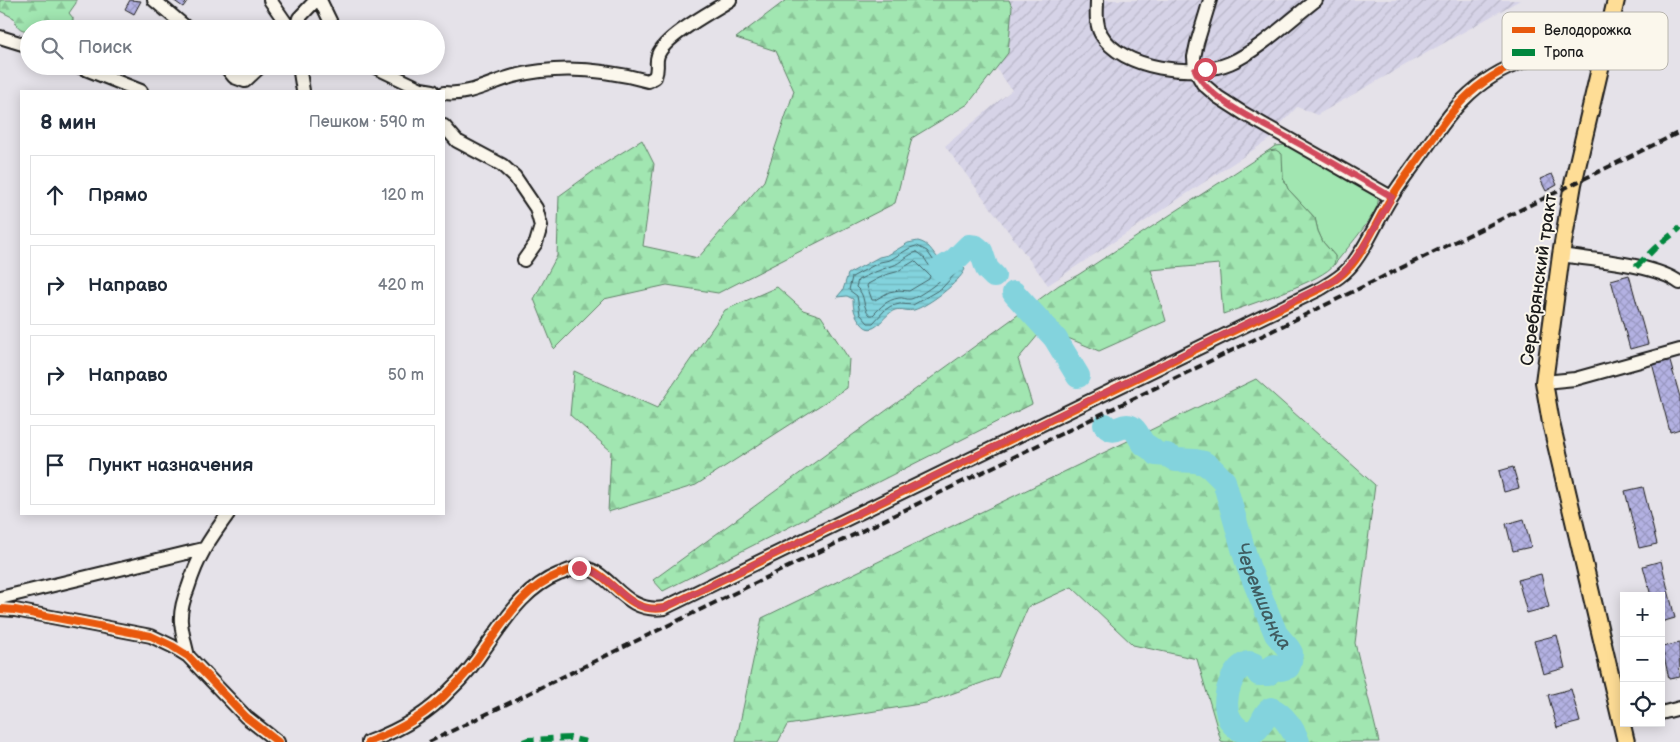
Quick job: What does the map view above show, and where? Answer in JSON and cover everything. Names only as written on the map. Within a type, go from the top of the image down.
[{"type":"main road","name":"Серебрянский тракт","points":[[1598,70],[1573,184],[1561,255],[1544,382],[1551,423],[1620,710]]},
{"type":"main road","name":"Серебрянский тракт","points":[[1624,727],[1626,742]]},
{"type":"street","points":[[154,0],[177,20]]},
{"type":"street","points":[[270,0],[284,20]]},
{"type":"street","points":[[298,20],[318,0],[329,20]]},
{"type":"street","points":[[445,93],[465,92],[515,76],[554,69],[587,69],[648,81],[655,77],[658,70],[658,55],[664,45],[675,35],[730,0]]},
{"type":"street","points":[[1097,0],[1096,21],[1101,34],[1115,49],[1134,60],[1146,64],[1171,69],[1195,70],[1215,68],[1239,59],[1316,0]]},
{"type":"street","points":[[1210,0],[1196,43],[1194,57],[1195,70],[1203,84],[1218,97],[1243,113],[1392,197]]},
{"type":"street","points":[[0,36],[20,43]]},
{"type":"street","points":[[368,742],[404,725],[430,709],[450,691],[484,650],[519,601],[550,578],[579,568],[592,571],[602,577],[631,602],[644,608],[655,610],[664,608],[1328,284],[1348,269],[1392,197],[1445,122],[1463,100],[1482,84],[1507,70]]},
{"type":"street","points":[[101,75],[138,90]]},
{"type":"street","points":[[232,75],[243,86],[253,75]]},
{"type":"street","points":[[300,75],[303,90]]},
{"type":"street","points":[[390,75],[426,90]]},
{"type":"street","points":[[445,127],[457,141],[502,165],[515,177],[536,208],[541,226],[536,243],[524,260]]},
{"type":"street","points":[[1561,255],[1650,269],[1674,278],[1680,283]]},
{"type":"street","points":[[1544,382],[1575,379],[1680,350]]},
{"type":"street","points":[[188,656],[182,634],[181,620],[184,600],[203,549],[227,515]]},
{"type":"street","points":[[0,598],[203,549]]},
{"type":"street","points":[[0,609],[15,610],[151,636],[172,646],[188,656],[246,717],[278,742]]},
{"type":"street","points":[[1665,712],[1680,708]]},
{"type":"shaded area","points":[[1007,0],[1520,0],[1317,115],[1297,107],[1275,130],[1270,139],[1048,285],[945,146],[1012,90],[991,61]]},
{"type":"green space","points":[[0,0],[76,0],[69,13],[73,20],[20,20],[20,28],[14,18],[0,11]]},
{"type":"green space","points":[[786,0],[1009,0],[1012,7],[1008,53],[968,104],[912,138],[895,203],[718,293],[667,285],[604,299],[554,349],[534,299],[557,256],[559,196],[602,165],[642,140],[654,164],[643,246],[698,258],[764,181],[794,91],[776,51],[736,38]]},
{"type":"green space","points":[[1285,145],[1296,148],[1374,192],[1378,198],[1372,216],[1334,265],[1335,256],[1323,242],[1315,218],[1288,189],[1283,177],[1281,154],[1264,154],[1275,146]]},
{"type":"green space","points":[[1276,150],[1282,154],[1283,177],[1288,189],[1315,218],[1323,242],[1335,256],[1334,264],[1328,270],[1301,285],[1223,314],[1219,264],[1151,270],[1166,321],[1099,351],[1044,328],[1018,359],[1032,404],[663,591],[653,580],[1059,285],[1078,275],[1268,151]]},
{"type":"green space","points":[[777,287],[803,310],[821,316],[849,359],[847,388],[696,485],[608,512],[611,451],[570,415],[574,371],[657,408],[725,310]]},
{"type":"green space","points":[[1256,379],[1375,485],[1355,643],[1379,742],[1221,741],[1197,659],[1133,645],[1072,587],[1028,607],[998,677],[926,703],[787,725],[778,742],[736,742],[762,618]]},
{"type":"water","points":[[918,241],[928,246],[939,259],[952,258],[965,269],[962,274],[943,293],[920,308],[895,310],[874,327],[870,329],[866,327],[856,315],[853,299],[847,296],[837,297],[843,290],[848,274],[908,243]]},
{"type":"building","points":[[130,0],[141,1],[134,14],[125,9]]},
{"type":"building","points":[[173,0],[188,0],[183,7]]},
{"type":"building","points":[[1552,174],[1557,185],[1546,191],[1540,179]]},
{"type":"building","points":[[1629,275],[1648,344],[1630,349],[1611,280]]},
{"type":"building","points":[[1669,358],[1680,397],[1680,429],[1670,432],[1652,363]]},
{"type":"building","points":[[1513,467],[1519,488],[1504,492],[1499,471]]},
{"type":"building","points":[[1643,487],[1657,544],[1639,548],[1625,491]]},
{"type":"building","points":[[1524,519],[1531,547],[1513,551],[1506,524]]},
{"type":"building","points":[[1661,561],[1675,618],[1665,621],[1665,592],[1650,592],[1643,566]]},
{"type":"building","points":[[1541,574],[1549,607],[1527,613],[1518,580]]},
{"type":"building","points":[[1557,635],[1565,668],[1543,674],[1534,641]]},
{"type":"building","points":[[1679,643],[1680,677],[1669,679],[1665,661],[1665,646]]},
{"type":"building","points":[[1571,689],[1580,722],[1557,728],[1548,695]]},
{"type":"waterway","name":"Черемшанка","points":[[941,269],[954,261],[969,246],[976,247],[981,251],[987,269],[994,276]]},
{"type":"waterway","name":"Черемшанка","points":[[1014,293],[1055,338],[1078,376]]},
{"type":"waterway","name":"Черемшанка","points":[[1105,425],[1112,430],[1124,426],[1131,427],[1144,444],[1156,454],[1167,455],[1176,460],[1204,463],[1224,481],[1248,566],[1276,634],[1291,653],[1288,667],[1281,669],[1274,666],[1268,674],[1259,674],[1253,664],[1247,663],[1241,667],[1234,675],[1230,685],[1226,708],[1230,719],[1237,728],[1248,732],[1256,730],[1271,709],[1288,723],[1298,742]]},
{"type":"railway","points":[[429,742],[1680,132]]},
{"type":"marked path","points":[[1636,267],[1655,248],[1680,228]]},
{"type":"marked path","points":[[523,742],[528,740],[570,738],[586,742]]},
{"type":"cycle path","points":[[368,742],[391,732],[433,706],[469,670],[517,605],[536,587],[559,574],[578,568],[589,569],[607,581],[626,598],[637,604],[649,608],[664,608],[1320,289],[1342,275],[1354,262],[1386,206],[1452,112],[1477,87],[1504,70]]},
{"type":"cycle path","points":[[0,609],[15,610],[151,636],[172,646],[188,656],[246,717],[278,742]]},
{"type":"route","points":[[579,568],[592,571],[602,577],[631,602],[644,608],[655,610],[664,608],[1335,280],[1348,269],[1356,258],[1392,197],[1218,97],[1203,84],[1195,70],[1205,69]]}]
